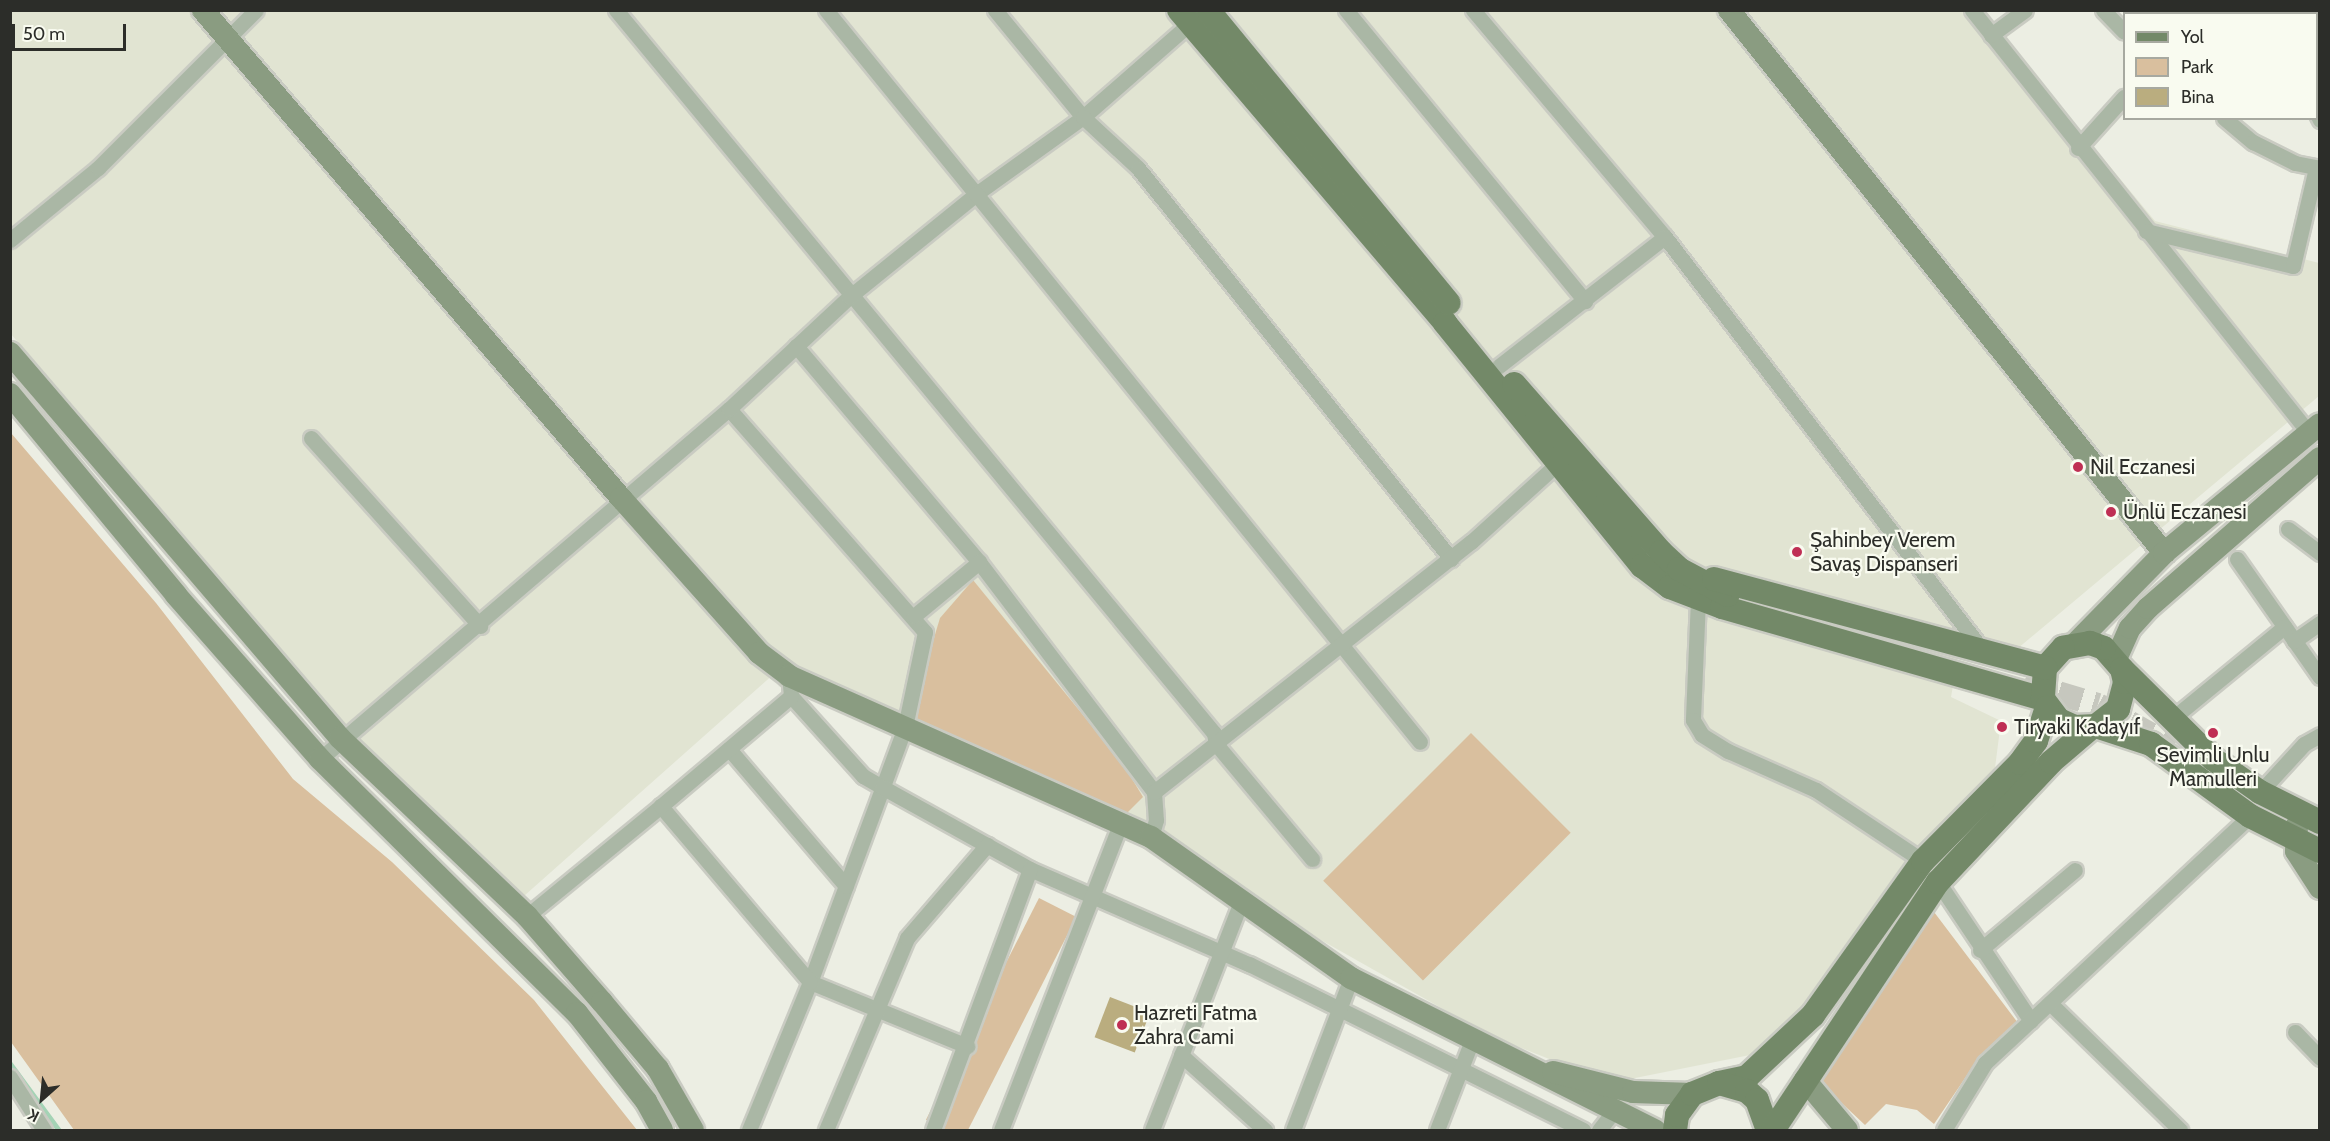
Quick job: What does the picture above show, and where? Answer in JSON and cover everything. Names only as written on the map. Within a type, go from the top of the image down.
[{"type":"main road","points":[[1195,14],[1661,552],[1679,569],[1746,604]]},
{"type":"main road","points":[[1195,14],[1642,566],[1670,587],[1698,599],[2045,703],[2075,727],[2094,726],[2151,744],[2250,816],[2319,851]]},
{"type":"main road","points":[[1661,552],[1684,567],[1751,592],[2045,668]]},
{"type":"main road","points":[[1670,587],[1746,604],[2010,679]]},
{"type":"main road","points":[[1675,1131],[1677,1115],[1692,1094],[1719,1083],[1746,1077],[1814,1015],[1923,861],[2020,763],[2036,741],[2045,703],[2045,668],[2052,656],[2076,643],[2104,648],[2213,759],[2260,792],[2310,817]]},
{"type":"main road","points":[[1773,1131],[1804,1080],[1938,882],[2051,762],[2094,726],[2109,719],[2121,703],[2126,682],[2119,664]]},
{"type":"main road","points":[[1719,1083],[1747,1091],[1757,1100],[1768,1131]]},
{"type":"street","points":[[203,10],[621,498],[790,686],[863,776],[1030,869],[1094,893],[1219,953],[1249,964],[1335,1010],[1583,1131]]},
{"type":"street","points":[[10,240],[98,168],[225,36],[256,10]]},
{"type":"street","points":[[616,10],[849,297],[1214,733],[1216,744],[1312,859]]},
{"type":"street","points":[[826,10],[1420,742]]},
{"type":"street","points":[[995,10],[1083,117],[1145,177],[1450,559]]},
{"type":"street","points":[[1346,10],[1585,301]]},
{"type":"street","points":[[1473,10],[1665,237],[1984,652]]},
{"type":"street","points":[[1729,10],[2164,553]]},
{"type":"street","points":[[1972,10],[2078,148],[2314,429],[2164,553],[2076,643]]},
{"type":"street","points":[[1991,35],[2025,10]]},
{"type":"street","points":[[2103,10],[2123,31]]},
{"type":"street","points":[[320,759],[340,738],[480,626],[621,498],[729,409],[849,297],[976,194],[1083,117],[1195,14]]},
{"type":"street","points":[[2078,148],[2123,98]]},
{"type":"street","points":[[2146,231],[2293,266],[2318,168],[2253,142],[2226,120]]},
{"type":"street","points":[[1499,366],[1665,237]]},
{"type":"street","points":[[796,346],[979,562],[1154,792],[1156,820],[1151,837]]},
{"type":"street","points":[[10,353],[340,738],[527,916],[658,1069],[693,1131]]},
{"type":"street","points":[[10,394],[176,595],[320,759],[577,1013],[646,1101],[662,1131]]},
{"type":"street","points":[[729,409],[914,616],[925,632],[905,727],[810,982],[749,1131]]},
{"type":"street","points":[[311,438],[480,626]]},
{"type":"street","points":[[2119,664],[2130,628],[2148,608],[2319,458]]},
{"type":"street","points":[[1154,792],[1450,559],[1558,463]]},
{"type":"street","points":[[2288,529],[2319,553]]},
{"type":"street","points":[[2237,559],[2319,677]]},
{"type":"street","points":[[914,616],[979,562]]},
{"type":"street","points":[[1698,599],[1693,720],[1702,735],[1728,751],[1816,790],[1923,861]]},
{"type":"street","points":[[2294,641],[2319,623]]},
{"type":"street","points":[[2173,718],[2284,627]]},
{"type":"street","points":[[790,686],[905,727],[1151,837],[1351,978],[1655,1131]]},
{"type":"street","points":[[527,916],[729,749],[790,686]]},
{"type":"street","points":[[2260,792],[2304,744],[2319,735]]},
{"type":"street","points":[[729,749],[846,886]]},
{"type":"street","points":[[661,806],[810,982],[967,1046]]},
{"type":"street","points":[[1944,1131],[1985,1063],[2250,816]]},
{"type":"street","points":[[2310,817],[2294,838],[2319,888]]},
{"type":"street","points":[[1001,1131],[1120,825]]},
{"type":"street","points":[[826,1131],[876,1010],[915,924],[987,845]]},
{"type":"street","points":[[933,1131],[967,1046],[1030,869]]},
{"type":"street","points":[[1980,950],[2075,870]]},
{"type":"street","points":[[1938,882],[1980,950],[2031,1021]]},
{"type":"street","points":[[1152,1131],[1219,953],[1242,899]]},
{"type":"street","points":[[1293,1131],[1335,1010],[1351,978]]},
{"type":"street","points":[[2050,1003],[2180,1131]]},
{"type":"street","points":[[2295,1032],[2319,1058]]},
{"type":"street","points":[[1437,1131],[1472,1040]]},
{"type":"street","points":[[1181,1055],[1265,1131]]},
{"type":"street","points":[[1503,1056],[1633,1092],[1692,1094]]},
{"type":"street","points":[[1804,1080],[1847,1131]]},
{"type":"street","points":[[13,1087],[44,1131]]},
{"type":"street","points":[[1599,1131],[1614,1112]]},
{"type":"shaded area","points":[[10,11],[1981,11],[2155,221],[2319,263],[2319,396],[2005,659],[1961,641],[1951,697],[2001,721],[1995,768],[1780,1049],[1610,1083],[1491,1036],[1133,834],[784,665],[524,896],[365,755],[11,334]]},
{"type":"green space","points":[[11,433],[156,603],[293,779],[392,862],[534,1000],[637,1130],[74,1130],[11,1042]]},
{"type":"green space","points":[[973,580],[1123,764],[1143,797],[1125,815],[915,719],[918,691],[940,618]]},
{"type":"green space","points":[[1471,733],[1571,833],[1423,980],[1323,881]]},
{"type":"green space","points":[[1039,898],[1076,917],[968,1130],[946,1130],[926,1120]]},
{"type":"green space","points":[[1931,908],[2018,1023],[1978,1059],[1934,1124],[1917,1110],[1886,1104],[1865,1125],[1816,1079]]},
{"type":"building","name":"Hazreti Fatma Zahra Cami","points":[[1110,997],[1150,1012],[1135,1053],[1095,1037]]},
{"type":"waterway","points":[[10,1063],[59,1130]]},
{"type":"tunnel","points":[[2024,683],[2098,705],[2173,747]]},
{"type":"tunnel","points":[[2219,782],[2299,827]]},
{"type":"place","name":"Nil Eczanesi","points":[[2078,467]]},
{"type":"place","name":"Ünlü Eczanesi","points":[[2111,512]]},
{"type":"place","name":"Şahinbey Verem Savaş Dispanseri","points":[[1797,552]]},
{"type":"place","name":"Tiryaki Kadayıf","points":[[2002,727]]},
{"type":"place","name":"Sevimli Unlu Mamulleri","points":[[2213,733]]},
{"type":"place","name":"Hazreti Fatma Zahra Cami","points":[[1122,1025]]}]
